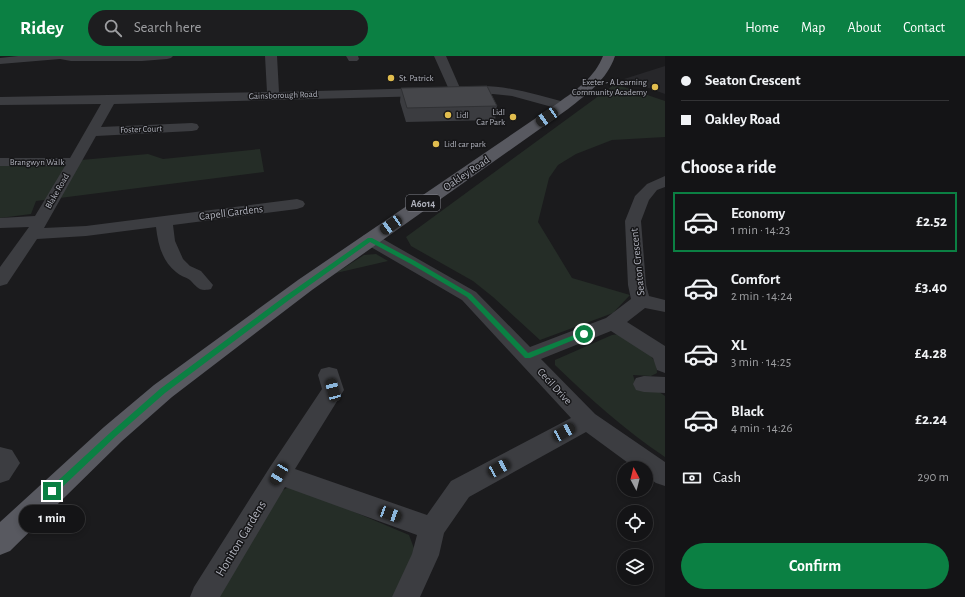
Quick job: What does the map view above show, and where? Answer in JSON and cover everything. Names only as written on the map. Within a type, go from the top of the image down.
[{"type":"main road","name":"Oakley Road","points":[[0,541],[113,434],[162,391],[288,297],[563,106],[596,77],[606,65],[609,56]]},
{"type":"street","points":[[0,61],[58,56]]},
{"type":"street","points":[[62,56],[71,58],[167,56]]},
{"type":"street","points":[[271,56],[273,95]]},
{"type":"street","points":[[440,56],[455,91]]},
{"type":"street","name":"Gainsborough Road","points":[[0,101],[508,91],[563,106]]},
{"type":"street","name":"Blake Road","points":[[0,280],[36,227],[110,100]]},
{"type":"street","name":"Foster Court","points":[[91,132],[192,127]]},
{"type":"street","name":"Brangwyn Walk","points":[[0,162],[74,162]]},
{"type":"street","name":"Seaton Crescent","points":[[527,356],[613,323],[641,301],[638,286],[633,221],[640,199],[652,187],[665,181]]},
{"type":"street","name":"Capell Gardens","points":[[0,223],[86,231],[297,204]]},
{"type":"street","points":[[164,220],[166,241],[175,262],[184,270],[203,276]]},
{"type":"street","name":"Cecil Drive","points":[[370,240],[469,296],[587,420],[665,476]]},
{"type":"street","points":[[641,301],[665,306]]},
{"type":"street","points":[[613,323],[662,354],[665,365]]},
{"type":"street","name":"Honiton Gardens","points":[[204,597],[279,474],[333,390],[329,375]]},
{"type":"street","points":[[644,384],[665,385]]},
{"type":"street","points":[[406,597],[424,555],[432,529],[460,489],[587,420]]},
{"type":"street","points":[[0,457],[3,457],[8,464],[0,473]]},
{"type":"street","points":[[279,474],[432,529]]},
{"type":"shaded area","name":"Exeter - A Learning Community Academy","points":[[665,66],[665,94],[624,79]]},
{"type":"shaded area","points":[[615,84],[665,101],[665,137],[612,140],[576,154],[558,165],[549,178],[538,222],[572,278],[630,295],[613,313],[540,340],[493,297],[473,281],[411,246],[406,237]]},
{"type":"shaded area","points":[[260,149],[264,172],[36,201],[31,214],[0,218],[0,166],[77,166],[81,160],[148,154],[163,159]]},
{"type":"shaded area","points":[[376,254],[388,261],[336,273],[364,255]]},
{"type":"shaded area","points":[[619,334],[644,349],[654,360],[657,373],[651,376],[633,375],[637,388],[656,390],[665,396],[665,457],[608,413],[555,365],[555,360],[612,335]]},
{"type":"shaded area","points":[[287,488],[296,488],[307,492],[409,535],[415,551],[395,597],[213,597],[279,492]]},
{"type":"building","points":[[487,86],[497,106],[407,108],[401,88]]},
{"type":"place","name":"St. Patrick","points":[[391,78]]},
{"type":"place","name":"Exeter - A Learning Community Academy","points":[[655,87]]},
{"type":"place","name":"Lidl","points":[[448,115]]},
{"type":"place","name":"Lidl Car Park","points":[[513,117]]},
{"type":"place","name":"Lidl car park","points":[[436,144]]},
{"type":"route","points":[[52,491],[162,391],[370,240],[469,296],[527,356],[584,334]]}]
